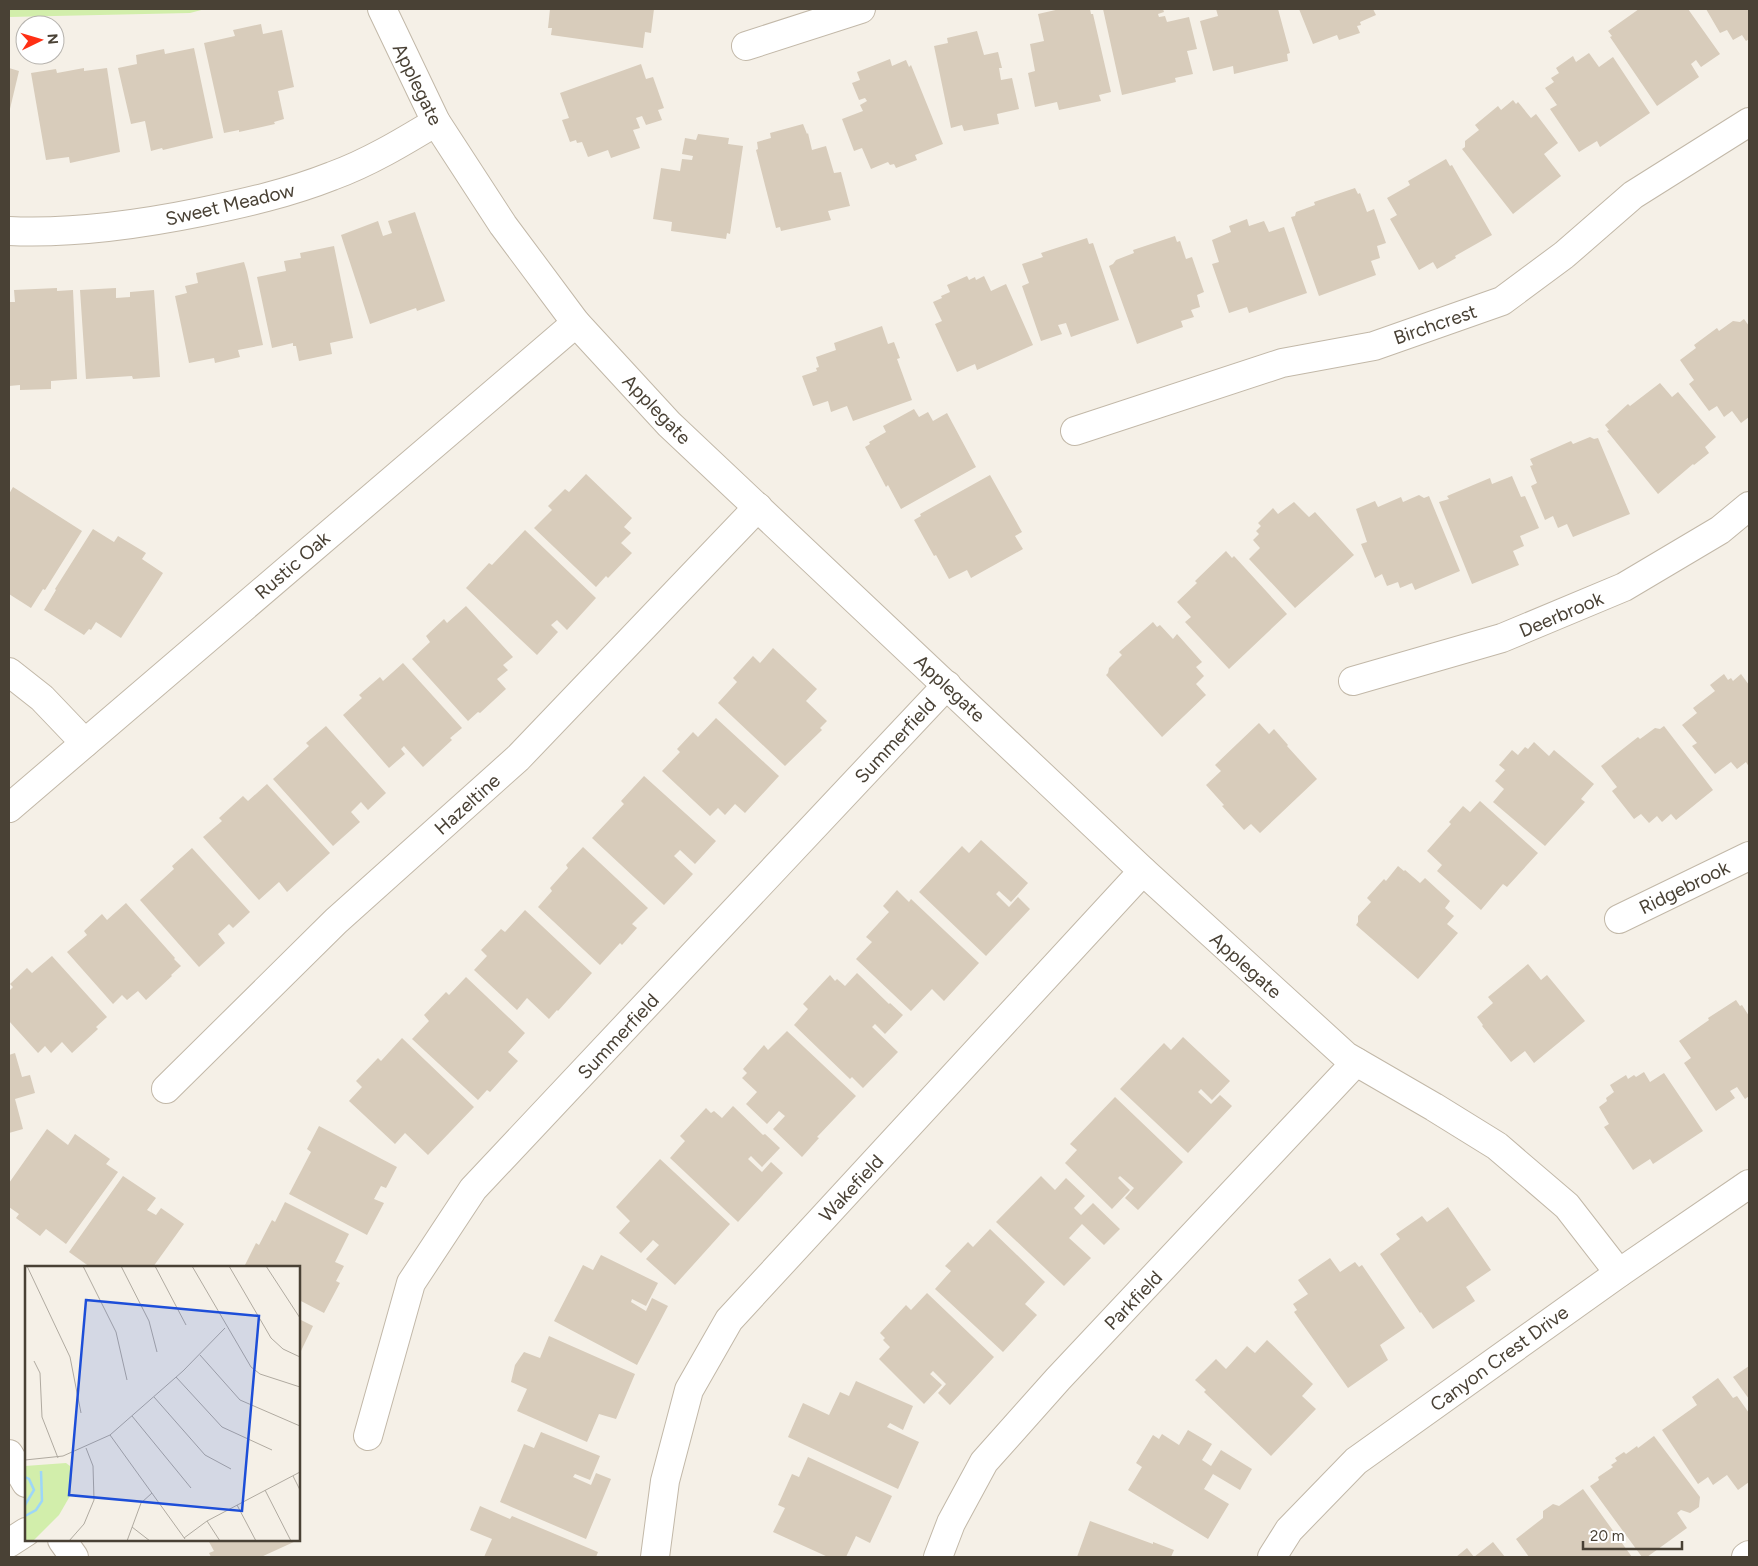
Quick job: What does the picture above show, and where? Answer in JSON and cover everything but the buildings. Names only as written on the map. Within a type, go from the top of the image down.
[{"type":"street","name":"Applegate","points":[[382,9],[436,122],[503,225],[576,323],[669,424],[947,684],[1143,871],[1346,1056],[1497,1146],[1567,1206],[1619,1273]]},
{"type":"street","points":[[746,46],[861,9]]},
{"type":"street","name":"Sweet Meadow","points":[[9,231],[86,230],[157,221],[284,193],[334,176],[391,149],[436,122]]},
{"type":"street","name":"Birchcrest","points":[[1075,430],[1282,363],[1374,346],[1502,301],[1564,255],[1633,195],[1749,122]]},
{"type":"street","name":"Rustic Oak","points":[[9,808],[576,323]]},
{"type":"street","name":"Deerbrook","points":[[1353,681],[1502,638],[1624,587],[1720,530],[1749,506]]},
{"type":"street","name":"Hazeltine","points":[[166,1090],[336,922],[518,758],[758,508]]},
{"type":"street","points":[[9,672],[42,698],[85,743]]},
{"type":"street","name":"Summerfield","points":[[368,1436],[411,1283],[473,1190],[947,684]]},
{"type":"street","name":"Ridgebrook","points":[[1619,919],[1749,856]]},
{"type":"street","name":"Wakefield","points":[[655,1557],[666,1481],[689,1390],[729,1320],[1143,871]]},
{"type":"street","name":"Parkfield","points":[[938,1557],[951,1523],[984,1462],[1058,1379],[1356,1062]]},
{"type":"street","name":"Canyon Crest Drive","points":[[1272,1557],[1289,1530],[1356,1461],[1619,1273],[1749,1184]]},
{"type":"street","points":[[9,1454],[25,1481]]},
{"type":"street","points":[[9,1543],[25,1533]]},
{"type":"street","points":[[63,1541],[74,1557]]},
{"type":"green space","points":[[9,9],[205,9],[190,13],[15,15],[15,17],[9,17]]}]
